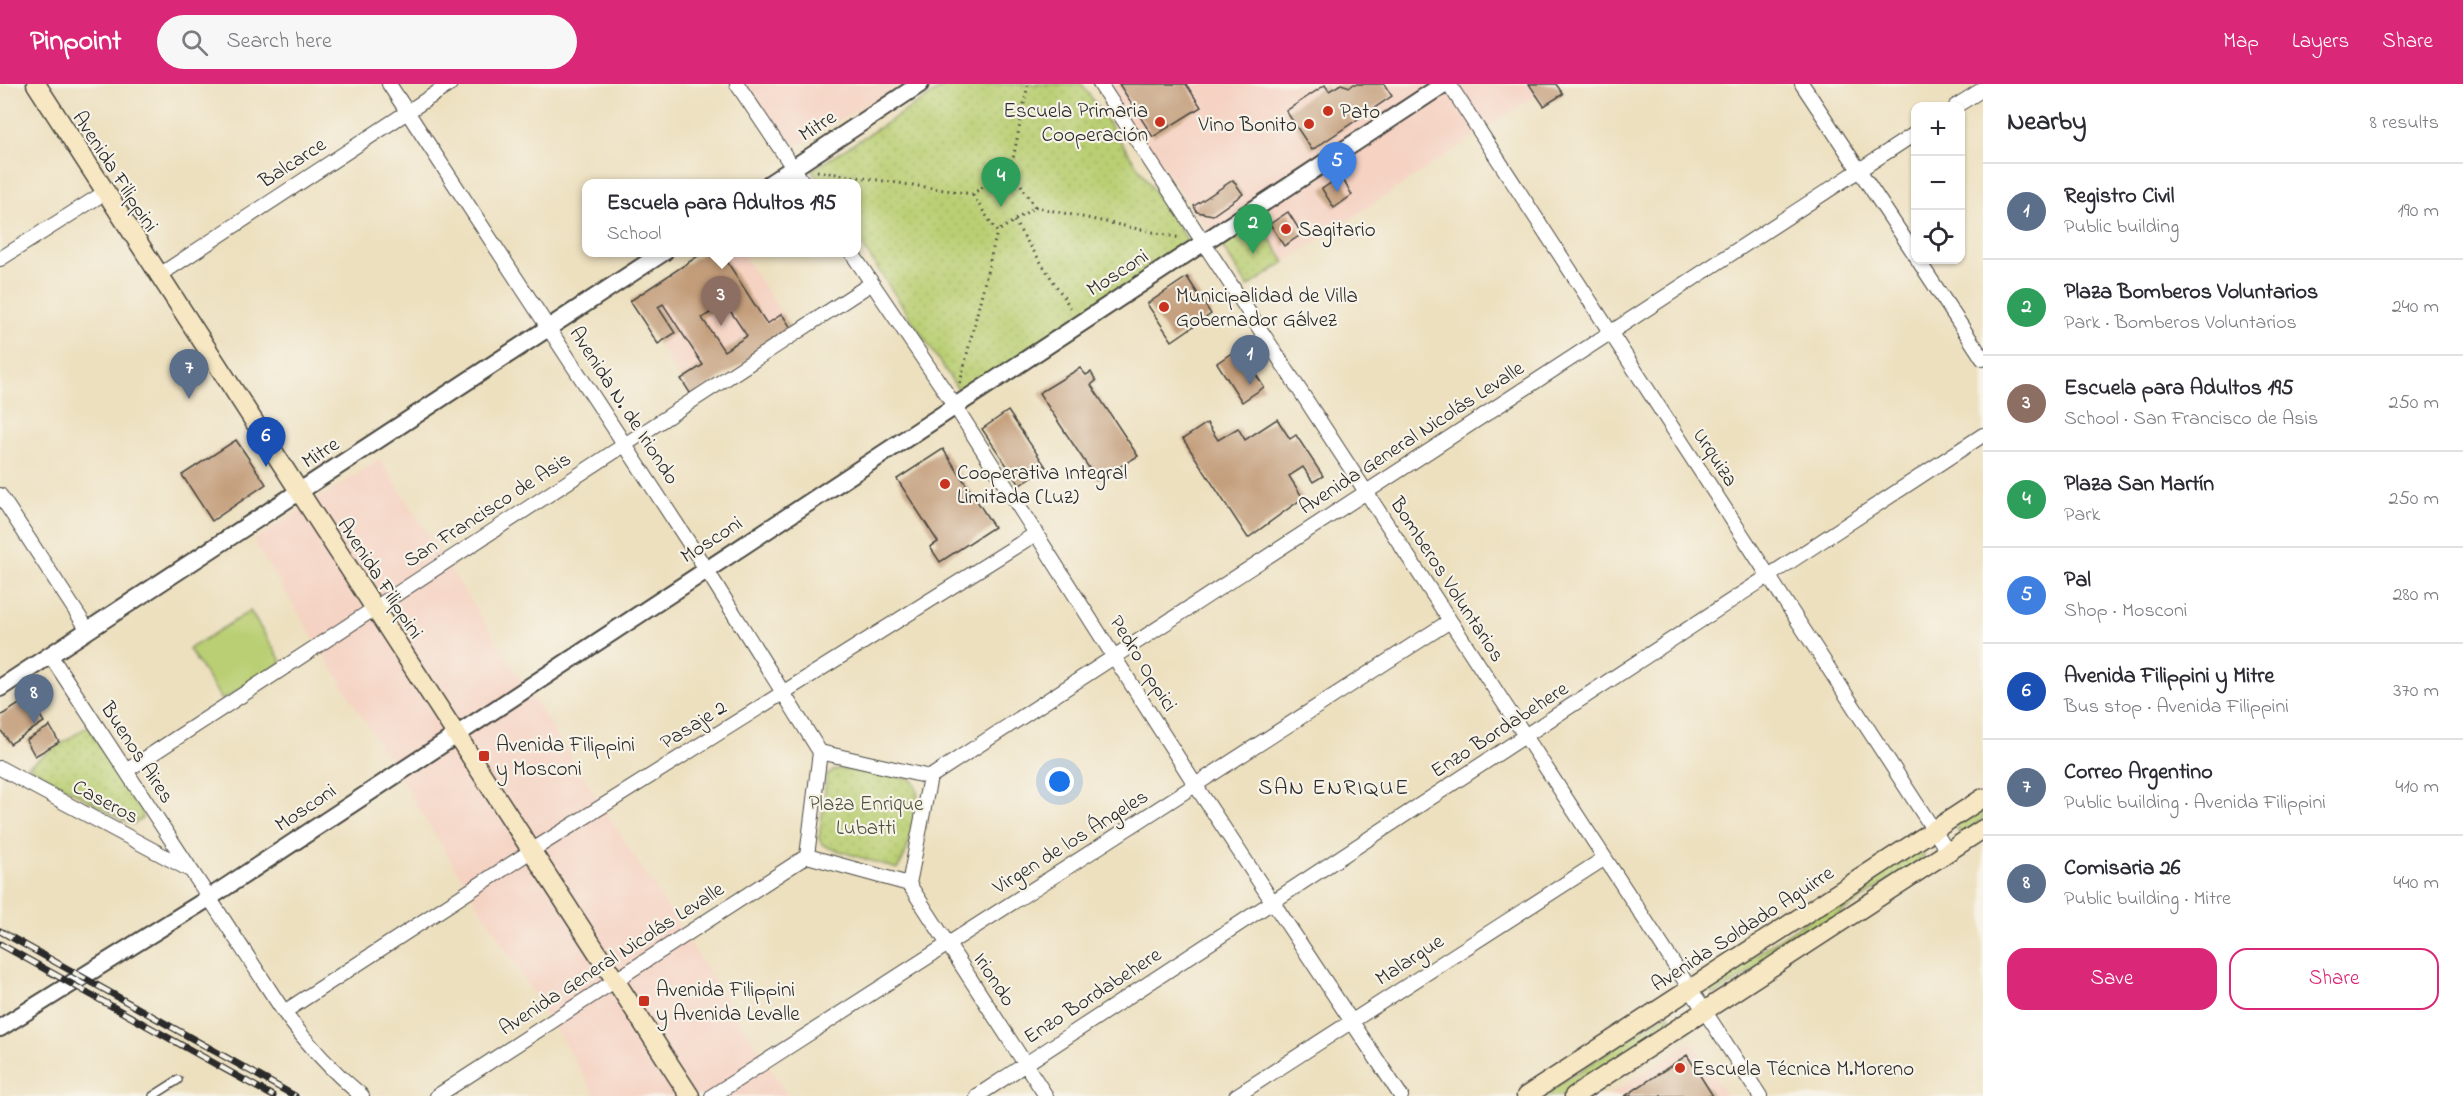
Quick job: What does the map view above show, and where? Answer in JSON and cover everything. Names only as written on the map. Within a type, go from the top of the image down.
[{"type":"main road","name":"Avenida Filippini","points":[[36,84],[104,193],[690,1096]]},
{"type":"main road","name":"Avenida Soldado Aguirre","points":[[1526,1096],[1983,798]]},
{"type":"main road","points":[[1574,1096],[1983,829]]},
{"type":"street","name":"Avenida N. de Iriondo","points":[[389,84],[706,569],[820,752]]},
{"type":"street","name":"Balcarce","points":[[158,276],[450,84]]},
{"type":"street","points":[[737,84],[801,179]]},
{"type":"street","name":"Mitre","points":[[775,179],[920,84]]},
{"type":"street","name":"Bomberos Voluntarios","points":[[1100,84],[1760,1096]]},
{"type":"street","name":"Mosconi","points":[[0,1028],[209,898],[1444,84]]},
{"type":"street","name":"Urquiza","points":[[1449,84],[1948,852]]},
{"type":"street","points":[[1802,84],[1911,249]]},
{"type":"street","points":[[1962,102],[1983,89]]},
{"type":"street","name":"Avenida General Nicolás Levalle","points":[[930,777],[1911,136]]},
{"type":"street","points":[[0,259],[104,193]]},
{"type":"street","name":"Mitre","points":[[0,688],[656,257]]},
{"type":"street","name":"Pedro Oppici","points":[[854,257],[955,406],[1116,656],[1196,786],[1401,1096]]},
{"type":"street","points":[[1921,264],[1983,359]]},
{"type":"street","name":"San Francisco de Asis","points":[[126,771],[872,283]]},
{"type":"street","name":"Enzo Bordabehere","points":[[977,1096],[1983,435]]},
{"type":"street","points":[[0,495],[88,630]]},
{"type":"street","name":"Pasaje 2","points":[[284,1012],[531,851],[1037,532]]},
{"type":"street","name":"Virgen de los Ángeles","points":[[712,1096],[1450,621]]},
{"type":"street","name":"Buenos Aires","points":[[50,655],[209,898]]},
{"type":"street","points":[[820,752],[930,777],[909,884],[807,856],[820,752]]},
{"type":"street","name":"Caseros","points":[[0,768],[192,872]]},
{"type":"street","name":"Avenida General Nicolás Levalle","points":[[437,1096],[807,856]]},
{"type":"street","name":"Malargue","points":[[1236,1096],[1605,858]]},
{"type":"street","name":"Iriondo","points":[[909,884],[1046,1096]]},
{"type":"street","points":[[209,898],[305,1041],[334,1073],[362,1096]]},
{"type":"lane","points":[[153,1096],[178,1080]]},
{"type":"path","points":[[1028,84],[1011,169],[1035,207]]},
{"type":"path","points":[[793,168],[972,194],[1011,169]]},
{"type":"path","points":[[972,194],[997,232]]},
{"type":"path","points":[[955,406],[997,232],[1035,207],[1203,242]]},
{"type":"path","points":[[1014,221],[1080,323]]},
{"type":"shaded area","points":[[737,84],[903,84],[783,153]]},
{"type":"shaded area","points":[[1104,84],[1553,84],[1248,287]]},
{"type":"shaded area","points":[[698,257],[745,257],[793,331],[692,396],[630,301]]},
{"type":"shaded area","points":[[380,459],[788,1096],[596,1096],[253,540]]},
{"type":"shaded area","name":"Escuela Técnica M.Moreno","points":[[1692,1041],[1727,1096],[1607,1096]]},
{"type":"green space","points":[[948,84],[1082,84],[1190,244],[963,397],[861,244],[861,179],[818,179],[812,170]]},
{"type":"green space","points":[[1258,221],[1285,262],[1248,287],[1221,245]]},
{"type":"green space","points":[[250,611],[282,662],[222,700],[189,649]]},
{"type":"green space","points":[[88,726],[143,812],[142,819],[134,824],[128,823],[28,766]]},
{"type":"green space","name":"Plaza Enrique Lubatti","points":[[844,769],[911,779],[915,785],[918,800],[915,820],[905,854],[897,869],[830,848],[823,845],[819,839],[827,775],[834,770]]},
{"type":"green space","points":[[1983,807],[1983,820],[1964,832],[1959,832],[1956,828],[1958,823]]},
{"type":"green space","points":[[1915,850],[1920,851],[1924,856],[1921,860],[1717,994],[1712,994],[1709,989],[1711,984]]},
{"type":"green space","points":[[1665,1015],[1670,1015],[1673,1021],[1671,1025],[1562,1096],[1541,1096]]},
{"type":"building","name":"Escuela Primaria Cooperación","points":[[1119,84],[1186,84],[1201,107],[1153,137]]},
{"type":"building","points":[[1341,84],[1350,87],[1354,84],[1384,84],[1392,96],[1312,150],[1286,111],[1325,85],[1329,91]]},
{"type":"building","points":[[1529,84],[1556,84],[1563,94],[1544,106]]},
{"type":"building","points":[[1341,176],[1352,195],[1334,208],[1322,189]]},
{"type":"building","points":[[1233,180],[1243,194],[1213,215],[1197,212],[1194,206]]},
{"type":"building","name":"Sagitario","points":[[1288,212],[1302,234],[1284,246],[1270,224]]},
{"type":"building","points":[[696,257],[724,257],[767,324],[782,314],[793,331],[692,396],[681,379],[703,365],[663,304],[658,307],[675,333],[658,344],[630,301]],"holes":[[[725,303],[747,336],[724,351],[702,318]]]},
{"type":"building","points":[[1187,277],[1211,314],[1172,341],[1147,304]]},
{"type":"building","points":[[1239,348],[1264,387],[1242,402],[1217,363]]},
{"type":"building","points":[[1080,368],[1086,375],[1091,372],[1096,381],[1091,385],[1138,456],[1097,480],[1039,393]]},
{"type":"building","points":[[1008,411],[1046,467],[1020,485],[982,429]]},
{"type":"building","points":[[1277,419],[1290,439],[1296,435],[1323,476],[1313,482],[1303,467],[1289,476],[1303,498],[1248,538],[1183,439],[1207,423],[1218,440],[1238,428],[1245,440]]},
{"type":"building","points":[[236,440],[266,484],[212,521],[182,475]]},
{"type":"building","points":[[943,449],[994,527],[940,562],[930,547],[938,542],[897,479]]},
{"type":"building","points":[[29,698],[44,722],[10,744],[0,729],[0,716]]},
{"type":"building","points":[[50,726],[59,742],[35,756],[26,740]]},
{"type":"building","points":[[1687,1055],[1713,1096],[1625,1096]]},
{"type":"railway","points":[[0,931],[295,1096]]},
{"type":"railway","points":[[0,944],[273,1096]]},
{"type":"place","name":"Pato","points":[[1328,111]]},
{"type":"place","name":"Escuela Primaria Cooperación","points":[[1160,122]]},
{"type":"place","name":"Vino Bonito","points":[[1309,124]]},
{"type":"place","name":"Pal","points":[[1337,192]]},
{"type":"place","name":"Plaza San Martín","points":[[1001,207]]},
{"type":"place","name":"Sagitario","points":[[1286,229]]},
{"type":"place","name":"Plaza Bomberos Voluntarios","points":[[1253,254]]},
{"type":"place","name":"Municipalidad de Villa Gobernador Gálvez","points":[[1164,307]]},
{"type":"place","name":"Escuela para Adultos 195","points":[[721,326]]},
{"type":"place","name":"Registro Civil","points":[[1250,385]]},
{"type":"place","name":"Correo Argentino","points":[[189,399]]},
{"type":"place","name":"Avenida Filippini y Mitre","points":[[266,467]]},
{"type":"place","name":"Cooperativa Integral Limitada (Luz)","points":[[945,484]]},
{"type":"place","name":"Comisaria 26","points":[[34,724]]},
{"type":"place","name":"Avenida Filippini y Mosconi","points":[[484,756]]},
{"type":"place","name":"Avenida Filippini y Avenida Levalle","points":[[644,1001]]},
{"type":"place","name":"Escuela Técnica M.Moreno","points":[[1680,1068]]},
{"type":"district","name":"SAN ENRIQUE","points":[[1334,786]]}]
